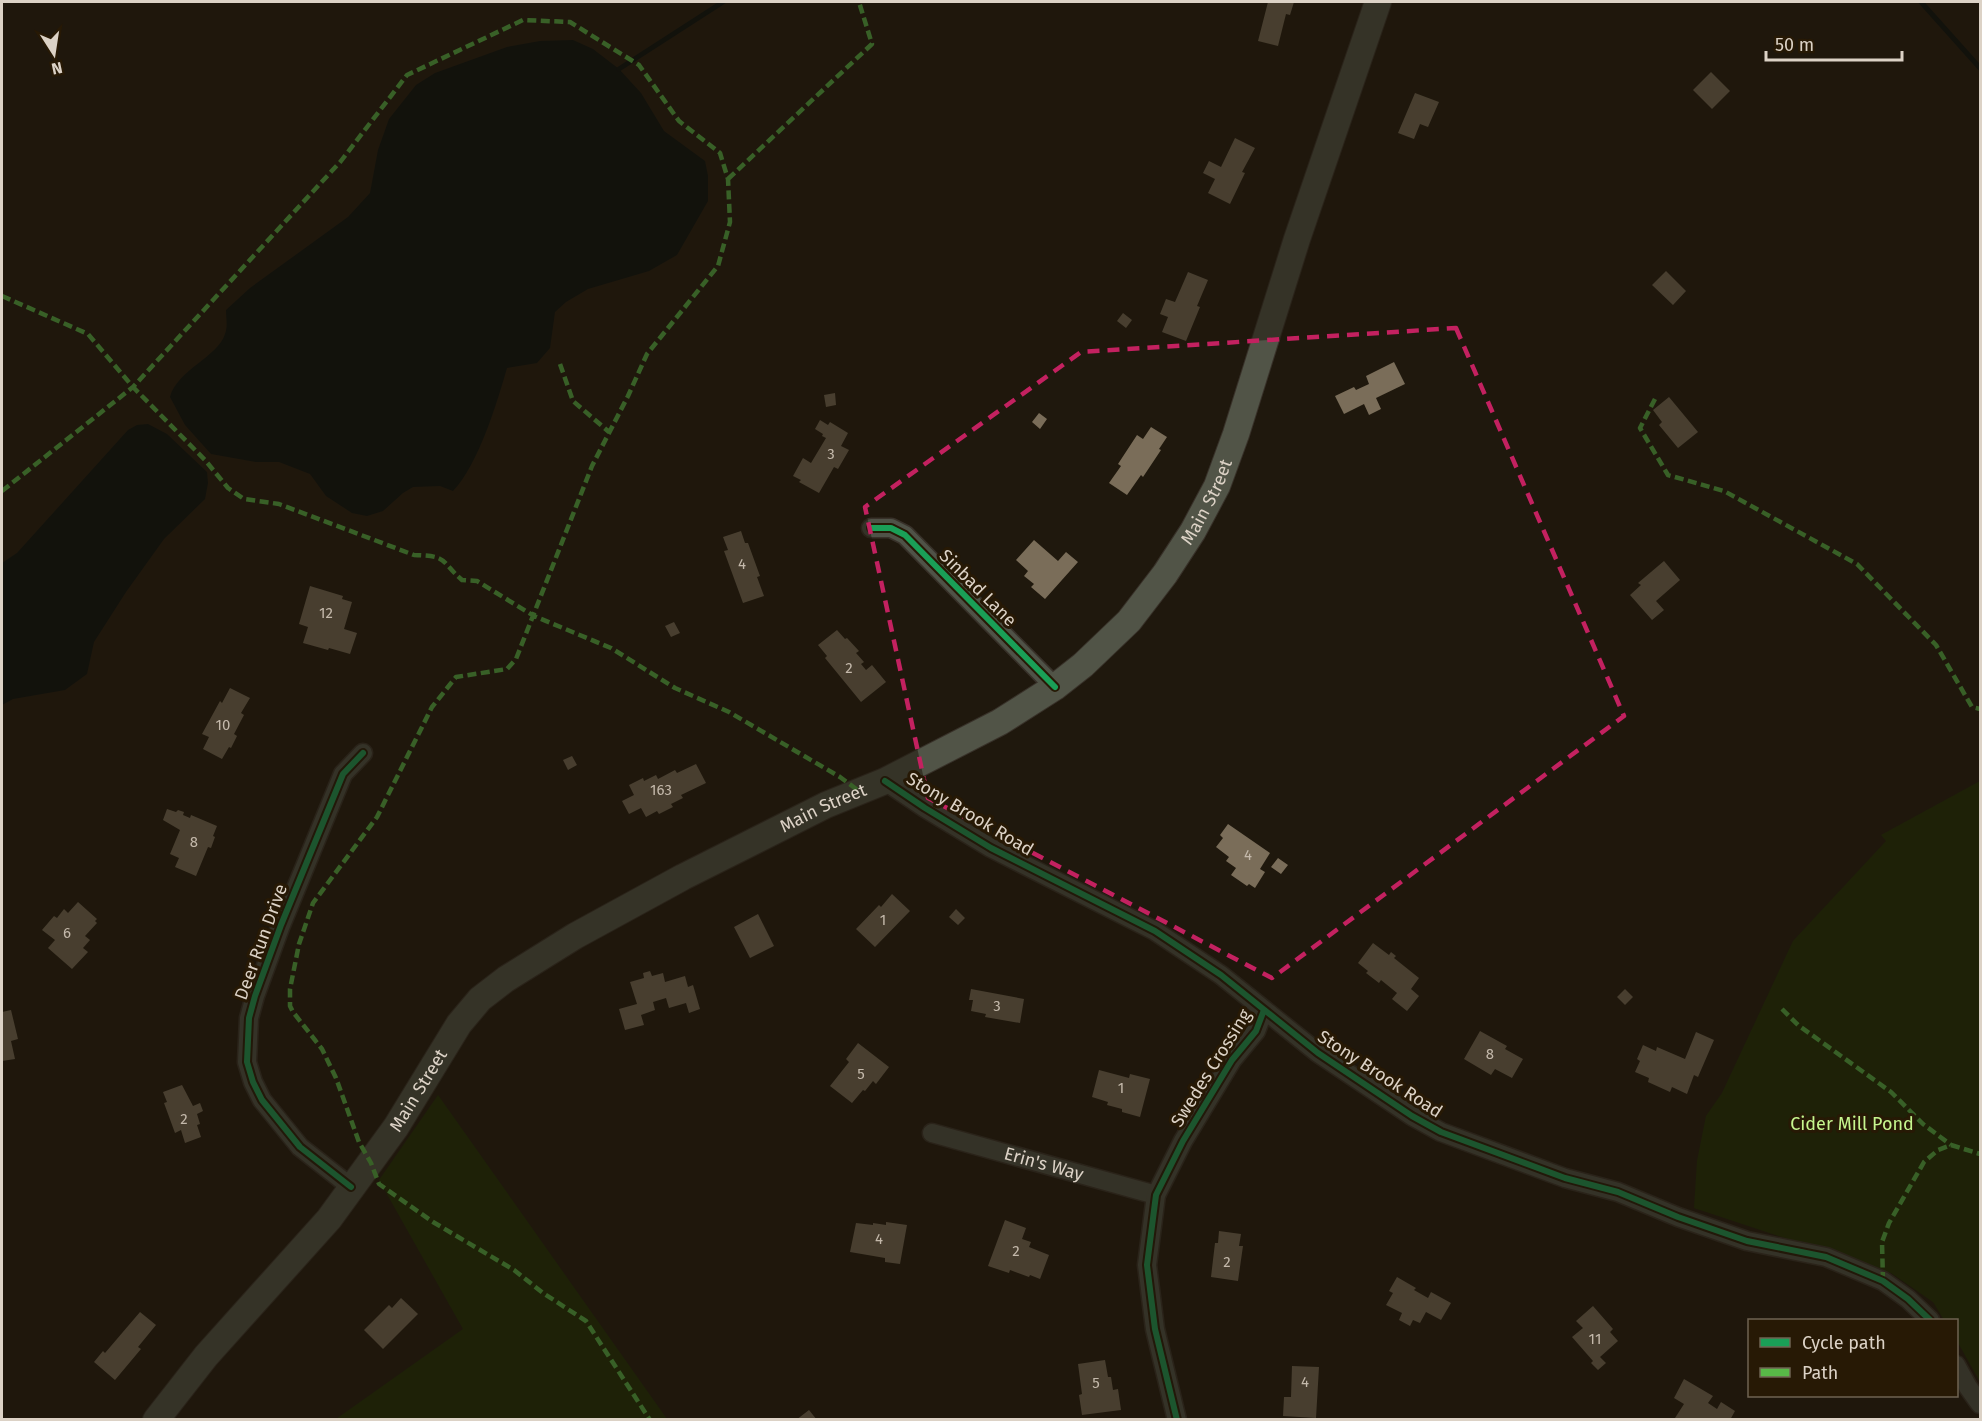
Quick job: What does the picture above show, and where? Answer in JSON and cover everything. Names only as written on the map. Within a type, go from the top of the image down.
[{"type":"main road","name":"Main Street","points":[[156,1419],[206,1356],[329,1219],[396,1127],[459,1024],[480,999],[506,979],[575,936],[683,877],[826,805],[885,781],[1000,722],[1055,687],[1083,665],[1129,621],[1166,574],[1217,486],[1236,435],[1297,239],[1378,2]]},
{"type":"street","name":"Sinbad Lane","points":[[871,528],[891,528],[904,535],[1055,687]]},
{"type":"street","name":"Deer Run Drive","points":[[351,1187],[300,1147],[262,1100],[252,1082],[248,1062],[248,1041],[249,1018],[255,996],[281,925],[343,774],[363,753]]},
{"type":"street","name":"Stony Brook Road","points":[[885,781],[991,848],[1155,931],[1221,975],[1318,1053],[1412,1116],[1441,1132],[1565,1178],[1618,1192],[1678,1218],[1747,1242],[1826,1257],[1883,1281],[1908,1299],[1929,1319]]},
{"type":"street","name":"Swedes Crossing","points":[[1177,1419],[1155,1329],[1147,1265],[1156,1195],[1183,1141],[1233,1060],[1256,1031],[1264,1010]]},
{"type":"street","name":"Erin's Way","points":[[932,1133],[1156,1195]]},
{"type":"street","points":[[1958,1369],[1980,1404]]},
{"type":"highlighted area","points":[[1456,328],[1624,716],[1272,978],[928,798],[865,507],[1081,352]]},
{"type":"green space","name":"Cider Mill Pond","points":[[1980,781],[1980,1382],[1958,1343],[1958,1319],[1943,1319],[1933,1302],[1891,1273],[1694,1208],[1697,1161],[1706,1116],[1722,1093],[1793,941],[1886,841],[1881,835]]},
{"type":"green space","points":[[438,1095],[667,1419],[336,1419],[463,1329],[379,1180]]},
{"type":"shaded area","points":[[573,40],[593,49],[619,69],[641,93],[664,131],[705,161],[708,176],[708,201],[677,255],[649,271],[588,289],[566,302],[555,312],[550,348],[537,363],[507,368],[492,415],[471,466],[453,491],[440,486],[413,487],[383,511],[367,516],[352,513],[326,496],[310,474],[279,462],[256,462],[211,454],[185,425],[170,397],[174,387],[221,342],[226,328],[226,310],[250,288],[348,217],[370,193],[378,150],[389,119],[416,85],[435,73],[507,47],[540,41]]},
{"type":"shaded area","points":[[148,424],[167,434],[207,472],[208,483],[205,499],[164,539],[126,592],[94,642],[87,674],[65,690],[13,699],[2,705],[2,563],[17,553],[128,430],[137,425]]},
{"type":"building","points":[[1268,2],[1294,2],[1290,15],[1286,14],[1278,46],[1258,41]]},
{"type":"building","points":[[1711,72],[1730,91],[1712,109],[1693,90]]},
{"type":"building","points":[[1415,93],[1439,102],[1428,127],[1420,124],[1414,139],[1398,133]]},
{"type":"building","points":[[1235,138],[1255,148],[1242,172],[1245,173],[1230,204],[1208,193],[1215,179],[1203,173],[1209,161],[1221,167]]},
{"type":"building","points":[[1666,271],[1686,291],[1673,305],[1652,285]]},
{"type":"building","points":[[1188,272],[1208,280],[1186,341],[1162,332],[1168,317],[1160,314],[1166,299],[1175,302]]},
{"type":"building","points":[[1123,313],[1132,320],[1126,328],[1117,321]]},
{"type":"building","points":[[1394,362],[1405,384],[1376,398],[1381,409],[1369,415],[1364,404],[1344,414],[1335,396],[1354,387],[1356,390],[1369,384],[1366,376]]},
{"type":"building","points":[[835,393],[836,405],[826,407],[824,395]]},
{"type":"building","points":[[1669,397],[1698,432],[1678,448],[1659,425],[1662,422],[1653,410]]},
{"type":"building","points":[[1039,413],[1047,419],[1040,429],[1032,422]]},
{"type":"building","points":[[820,420],[828,425],[830,422],[848,433],[841,446],[849,450],[838,469],[834,467],[819,493],[793,476],[803,458],[811,463],[826,438],[815,429]]},
{"type":"building","points":[[1151,427],[1167,437],[1143,477],[1141,475],[1127,495],[1109,483],[1137,435],[1143,439]]},
{"type":"building","points":[[741,531],[760,576],[757,577],[764,596],[743,603],[724,551],[728,550],[723,537]]},
{"type":"building","points":[[1034,540],[1058,561],[1066,552],[1078,562],[1045,599],[1031,587],[1034,584],[1024,576],[1028,571],[1016,560]]},
{"type":"building","points":[[1664,561],[1680,580],[1656,601],[1664,610],[1652,620],[1630,595],[1641,585],[1638,583]]},
{"type":"building","points":[[310,586],[343,596],[342,599],[352,602],[344,629],[357,633],[350,654],[303,643],[308,627],[299,624]]},
{"type":"building","points":[[674,622],[680,633],[671,637],[665,626]]},
{"type":"building","points":[[837,630],[859,651],[856,653],[864,662],[861,664],[866,670],[872,665],[886,682],[861,702],[825,658],[827,656],[818,645]]},
{"type":"building","points":[[230,688],[250,698],[241,713],[244,715],[234,734],[237,736],[222,759],[203,749],[209,737],[202,734]]},
{"type":"building","points":[[572,756],[577,765],[568,770],[563,760]]},
{"type":"building","points":[[696,764],[706,783],[681,795],[683,798],[671,804],[673,807],[659,814],[657,811],[646,817],[641,808],[629,814],[622,801],[634,795],[629,785],[656,775],[658,779],[675,770],[677,773]]},
{"type":"building","points":[[167,809],[184,812],[183,815],[190,818],[191,815],[217,826],[211,848],[208,847],[196,876],[175,867],[179,858],[170,854],[180,830],[163,820]]},
{"type":"building","points":[[1228,824],[1270,853],[1260,869],[1265,872],[1255,888],[1249,884],[1247,886],[1231,875],[1236,868],[1226,861],[1229,857],[1216,847],[1223,838],[1220,835]]},
{"type":"building","points":[[1278,858],[1288,865],[1281,874],[1271,867]]},
{"type":"building","points":[[892,894],[910,911],[875,947],[856,929]]},
{"type":"building","points":[[78,902],[97,919],[95,921],[97,923],[85,936],[90,940],[83,948],[88,952],[72,969],[48,948],[55,940],[42,930],[54,916],[57,918],[64,909],[68,913]]},
{"type":"building","points":[[956,909],[965,918],[958,925],[949,917]]},
{"type":"building","points":[[758,914],[774,946],[750,958],[734,927]]},
{"type":"building","points":[[1373,943],[1389,955],[1391,952],[1396,956],[1394,958],[1419,978],[1411,989],[1419,996],[1407,1011],[1392,999],[1397,993],[1381,980],[1379,983],[1366,973],[1368,971],[1358,963]]},
{"type":"building","points":[[650,971],[652,976],[663,973],[665,982],[685,976],[688,987],[693,985],[700,1009],[689,1013],[686,1003],[669,1008],[666,998],[653,1002],[655,1010],[641,1015],[644,1025],[625,1030],[619,1009],[637,1004],[630,982],[644,978],[643,973]]},
{"type":"building","points":[[971,989],[1024,999],[1020,1023],[985,1017],[986,1014],[971,1011],[973,1000],[969,1000]]},
{"type":"building","points":[[1625,989],[1633,997],[1625,1005],[1617,997]]},
{"type":"building","points":[[11,1010],[18,1039],[11,1041],[15,1059],[2,1061],[2,1012]]},
{"type":"building","points":[[1480,1031],[1507,1046],[1505,1049],[1523,1059],[1512,1078],[1495,1069],[1491,1075],[1464,1059]]},
{"type":"building","points":[[1696,1032],[1714,1040],[1698,1077],[1694,1075],[1687,1094],[1672,1087],[1670,1092],[1648,1082],[1649,1078],[1635,1072],[1643,1045],[1656,1051],[1657,1047],[1685,1059]]},
{"type":"building","points":[[858,1043],[889,1067],[876,1084],[873,1081],[852,1103],[830,1086],[849,1062],[846,1059]]},
{"type":"building","points":[[1099,1070],[1129,1078],[1130,1074],[1150,1079],[1140,1117],[1122,1112],[1122,1109],[1107,1105],[1108,1102],[1092,1097]]},
{"type":"building","points":[[182,1085],[193,1106],[200,1103],[203,1111],[197,1114],[200,1124],[197,1125],[201,1137],[185,1143],[181,1130],[175,1133],[164,1103],[167,1102],[163,1092]]},
{"type":"building","points":[[1005,1220],[1026,1228],[1022,1239],[1031,1242],[1029,1247],[1049,1255],[1040,1279],[988,1266]]},
{"type":"building","points":[[886,1222],[907,1225],[900,1264],[885,1262],[885,1258],[850,1252],[856,1223],[886,1225]]},
{"type":"building","points":[[1219,1231],[1241,1234],[1239,1246],[1243,1246],[1238,1281],[1211,1277],[1215,1243],[1218,1243]]},
{"type":"building","points":[[1397,1277],[1428,1298],[1431,1292],[1451,1303],[1441,1320],[1426,1312],[1420,1323],[1413,1320],[1410,1326],[1399,1320],[1402,1313],[1386,1305],[1393,1293],[1389,1291]]},
{"type":"building","points":[[401,1298],[418,1314],[383,1349],[364,1330],[389,1305],[392,1308]]},
{"type":"building","points":[[1593,1306],[1613,1329],[1610,1332],[1618,1341],[1600,1357],[1606,1363],[1598,1370],[1572,1337],[1583,1328],[1576,1321]]},
{"type":"building","points":[[140,1312],[156,1325],[138,1347],[141,1349],[115,1380],[94,1362],[103,1351],[105,1353]]},
{"type":"building","points":[[1105,1360],[1113,1390],[1118,1389],[1121,1410],[1082,1415],[1078,1364]]},
{"type":"building","points":[[1292,1366],[1319,1367],[1316,1418],[1283,1416],[1284,1397],[1291,1397]]},
{"type":"building","points":[[1684,1379],[1713,1396],[1708,1403],[1717,1409],[1721,1402],[1735,1411],[1730,1420],[1678,1420],[1675,1418],[1684,1404],[1674,1398]]},
{"type":"building","points":[[809,1410],[817,1420],[796,1420]]},
{"type":"waterway","points":[[619,69],[723,2]]},
{"type":"waterway","points":[[1921,2],[1980,68]]},
{"type":"marked path","points":[[728,179],[872,44],[859,2]]},
{"type":"marked path","points":[[2,491],[133,387],[341,161],[407,75],[523,20],[570,22],[639,65],[679,121],[720,153],[728,179],[730,222],[718,266],[647,354],[592,466],[516,659],[507,669],[456,677],[432,707],[377,817],[313,903],[299,944],[290,989],[290,1006],[322,1049],[336,1078],[359,1142],[371,1163],[379,1184],[433,1222],[514,1270],[543,1293],[586,1321],[650,1420]]},
{"type":"marked path","points":[[2,296],[88,334],[133,387],[205,460],[228,488],[244,499],[279,504],[414,555],[439,558],[462,580],[477,581],[534,616],[611,648],[675,688],[729,712],[840,777],[859,791]]},
{"type":"marked path","points":[[560,364],[573,401],[609,432]]},
{"type":"marked path","points":[[1655,399],[1640,428],[1668,475],[1724,491],[1857,564],[1936,645],[1972,707],[1980,709]]},
{"type":"marked path","points":[[1782,1009],[1798,1025],[1891,1092],[1923,1124],[1951,1145]]},
{"type":"marked path","points":[[1883,1281],[1882,1242],[1889,1223],[1924,1162],[1938,1150],[1951,1145],[1980,1154]]},
{"type":"cycle path","points":[[871,528],[891,528],[905,535],[1055,687]]},
{"type":"cycle path","points":[[351,1187],[300,1147],[262,1100],[247,1062],[249,1018],[281,925],[343,774],[363,753]]},
{"type":"cycle path","points":[[885,781],[991,848],[1155,931],[1221,975],[1318,1053],[1412,1116],[1441,1132],[1565,1178],[1618,1192],[1678,1217],[1747,1241],[1826,1257],[1883,1281],[1908,1299],[1929,1319]]},
{"type":"cycle path","points":[[1177,1420],[1155,1329],[1147,1265],[1156,1195],[1183,1141],[1232,1060],[1256,1031],[1264,1010]]}]
